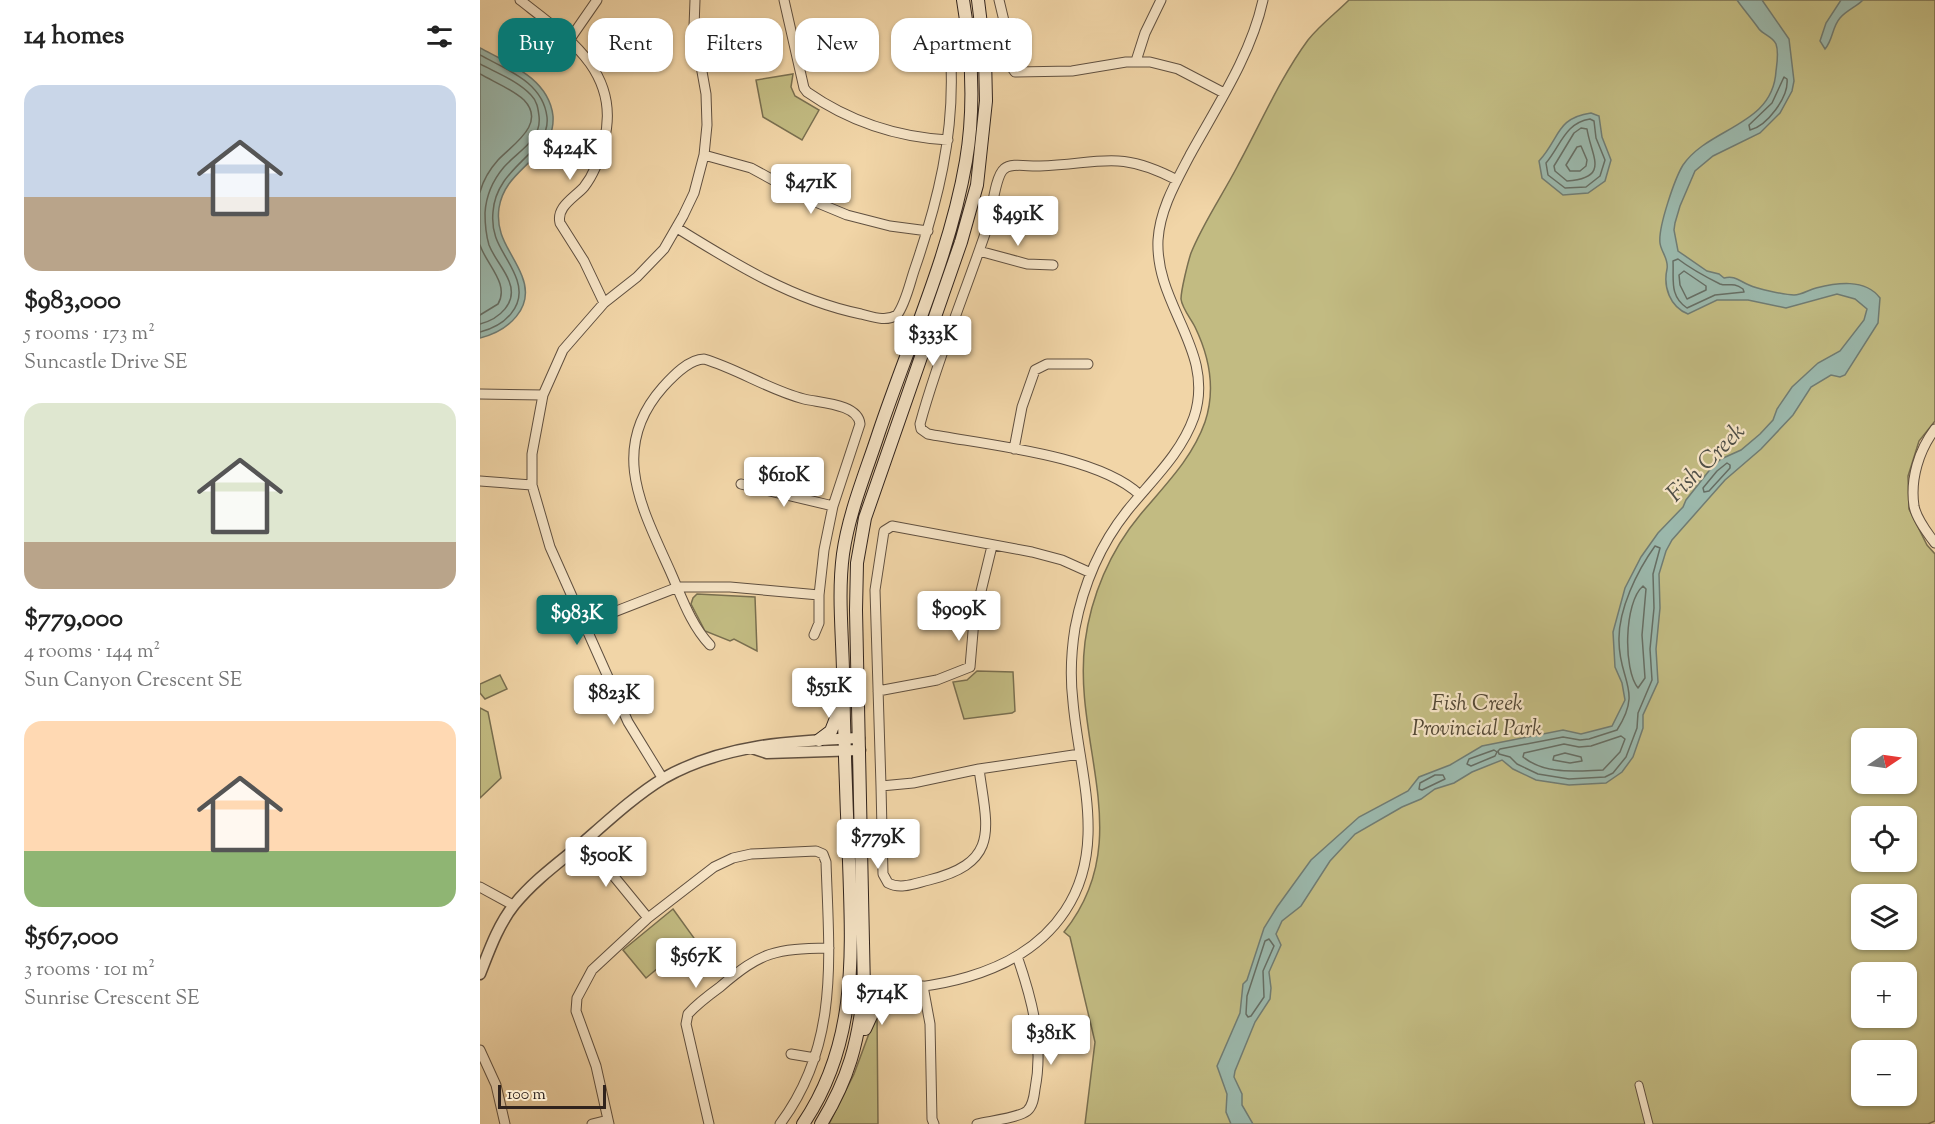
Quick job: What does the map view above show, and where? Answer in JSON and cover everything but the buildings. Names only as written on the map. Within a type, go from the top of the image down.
[{"type":"main road","points":[[803,1124],[832,1072],[844,1029],[849,990],[850,887],[841,587],[846,537],[859,490],[958,202],[966,159],[971,82],[963,0]]},
{"type":"main road","points":[[856,1046],[864,990],[855,594],[862,534],[961,242],[977,184],[986,101],[984,50],[978,0]]},
{"type":"main road","points":[[819,740],[831,731],[843,698]]},
{"type":"main road","points":[[821,1124],[840,1090],[873,1008],[891,990]]},
{"type":"street","points":[[520,0],[543,18]]},
{"type":"street","points":[[576,30],[597,0]]},
{"type":"street","points":[[663,779],[627,722],[548,542],[532,485],[533,442],[543,395],[563,350],[604,303],[637,277],[656,258],[677,228],[694,192],[704,155],[707,110],[694,27],[695,0]]},
{"type":"street","points":[[784,0],[804,88],[807,92],[843,114],[881,129],[910,137],[948,140]]},
{"type":"street","points":[[999,0],[1005,25],[1006,61],[1015,72],[1072,71],[1136,61],[1162,64],[1178,69],[1224,93]]},
{"type":"street","points":[[1136,61],[1144,33],[1161,0]]},
{"type":"street","points":[[849,990],[891,990],[923,986],[981,972],[1017,956],[1044,936],[1059,920],[1071,901],[1084,869],[1090,826],[1073,705],[1072,658],[1078,614],[1091,573],[1117,525],[1161,472],[1184,439],[1195,413],[1199,394],[1199,374],[1195,355],[1168,297],[1159,264],[1158,235],[1162,214],[1177,180],[1251,39],[1263,0]]},
{"type":"street","points":[[576,45],[584,53],[600,80],[605,98],[607,127],[597,167],[585,185],[561,209],[559,220],[584,261],[604,303]]},
{"type":"street","points":[[677,228],[741,267],[794,294],[844,310],[888,319],[900,312],[940,189],[948,140],[951,72]]},
{"type":"street","points":[[704,155],[752,168],[806,198],[847,215],[890,226],[928,231]]},
{"type":"street","points":[[1140,495],[1119,479],[1097,469],[1014,450],[928,435],[920,427],[980,251],[991,216],[999,176],[1006,167],[1115,159],[1149,166],[1177,180]]},
{"type":"street","points":[[980,251],[1027,264],[1053,265]]},
{"type":"street","points":[[710,645],[692,620],[643,510],[633,469],[633,451],[640,421],[650,402],[667,382],[693,361],[708,360],[766,386],[856,413],[860,424],[833,506],[824,550],[819,595],[819,623],[814,635]]},
{"type":"street","points":[[1014,450],[1023,407],[1035,370],[1047,364],[1088,364]]},
{"type":"street","points":[[480,394],[543,395]]},
{"type":"street","points":[[1935,429],[1925,443],[1913,477],[1914,508],[1935,543]]},
{"type":"street","points":[[480,480],[532,485]]},
{"type":"street","points":[[741,484],[833,506]]},
{"type":"street","points":[[979,769],[987,825],[985,838],[977,855],[966,867],[954,873],[902,886],[888,883],[883,874],[875,590],[884,531],[895,526],[1032,552],[1062,560],[1091,573]]},
{"type":"street","points":[[878,691],[937,681],[970,667],[974,620],[992,546]]},
{"type":"street","points":[[583,624],[678,587],[730,586],[819,595]]},
{"type":"street","points":[[480,974],[500,926],[513,905],[539,879],[663,779],[711,758],[773,743],[819,740],[845,745]]},
{"type":"street","points":[[752,748],[767,753],[859,744]]},
{"type":"street","points":[[881,786],[931,780],[979,769],[1080,754]]},
{"type":"street","points":[[585,841],[648,918]]},
{"type":"street","points":[[592,1124],[608,1122],[596,1066],[576,1011],[577,998],[586,978],[603,957],[705,872],[723,862],[751,854],[816,851],[823,854],[826,862],[829,948],[826,1012],[815,1058],[802,1089],[780,1124]]},
{"type":"street","points":[[480,887],[513,905]]},
{"type":"street","points":[[709,1124],[686,1024],[688,1014],[747,964],[761,957],[783,950],[829,948]]},
{"type":"street","points":[[977,1124],[1024,1113],[1032,1103],[1038,1062],[1036,1029],[1017,956]]},
{"type":"street","points":[[923,986],[930,1024],[934,1124]]},
{"type":"street","points":[[480,1050],[496,1085],[505,1124]]},
{"type":"street","points":[[791,1054],[815,1058]]},
{"type":"street","points":[[1639,1086],[1648,1124]]},
{"type":"green space","name":"Fish Creek Provincial Park","points":[[1349,0],[1935,0],[1935,421],[1919,441],[1908,476],[1909,509],[1927,545],[1935,554],[1935,1121],[1928,1124],[1085,1124],[1095,1042],[1070,937],[1064,932],[1086,897],[1097,862],[1100,827],[1083,680],[1088,625],[1097,591],[1111,559],[1129,529],[1185,460],[1205,422],[1211,386],[1208,362],[1195,327],[1181,299],[1191,253],[1288,70],[1308,40]]},
{"type":"green space","points":[[793,74],[791,87],[795,96],[819,110],[802,140],[763,117],[756,80]]},
{"type":"green space","points":[[697,594],[755,597],[757,651],[734,639],[730,641],[705,631],[691,604]]},
{"type":"green space","points":[[977,671],[1013,672],[1015,711],[964,719],[953,682],[967,680]]},
{"type":"green space","points":[[500,675],[507,689],[485,699],[480,693],[480,684]]},
{"type":"green space","points":[[480,708],[488,712],[501,778],[480,798]]},
{"type":"green space","points":[[673,909],[694,938],[646,978],[623,950]]},
{"type":"green space","points":[[877,1012],[878,1124],[829,1124],[854,1074]]},
{"type":"water","points":[[1737,0],[1762,0],[1789,39],[1794,81],[1792,91],[1780,113],[1760,133],[1713,156],[1695,171],[1675,223],[1678,251],[1707,271],[1778,293],[1797,295],[1816,288],[1841,284],[1866,287],[1880,298],[1878,323],[1845,375],[1840,377],[1831,375],[1811,387],[1793,415],[1761,449],[1725,480],[1672,540],[1659,574],[1660,608],[1656,649],[1658,682],[1643,715],[1643,728],[1633,757],[1622,772],[1606,783],[1569,785],[1536,780],[1513,769],[1502,760],[1472,772],[1454,783],[1435,789],[1421,799],[1402,807],[1355,834],[1330,861],[1301,906],[1282,921],[1276,934],[1281,945],[1269,972],[1270,999],[1255,1022],[1234,1077],[1242,1094],[1242,1105],[1253,1124],[1231,1124],[1226,1112],[1227,1094],[1217,1066],[1240,1013],[1243,984],[1247,980],[1264,928],[1311,860],[1359,817],[1408,791],[1419,777],[1450,765],[1482,746],[1563,730],[1581,734],[1612,726],[1625,700],[1622,683],[1615,667],[1613,632],[1625,588],[1641,557],[1658,533],[1683,507],[1712,467],[1721,459],[1741,450],[1760,434],[1773,420],[1777,409],[1792,387],[1818,363],[1840,351],[1864,320],[1867,309],[1855,299],[1837,294],[1786,308],[1748,300],[1717,300],[1688,314],[1677,307],[1669,296],[1666,283],[1667,262],[1660,243],[1660,236],[1668,203],[1680,171],[1694,152],[1752,115],[1764,104],[1772,89],[1777,61],[1776,44],[1759,29]]},
{"type":"water","points":[[1841,0],[1863,0],[1840,18],[1825,49],[1820,41],[1826,23]]},
{"type":"water","points":[[480,48],[498,58],[498,72],[523,72],[536,82],[550,103],[553,121],[547,141],[509,184],[499,208],[498,218],[502,236],[522,276],[525,288],[522,308],[509,324],[480,338]]},
{"type":"water","points":[[1591,113],[1599,116],[1602,137],[1611,160],[1605,181],[1588,193],[1563,195],[1542,178],[1539,161],[1565,124],[1571,119]]},
{"type":"water label","name":"Fish Creek","points":[[1705,462]]}]
